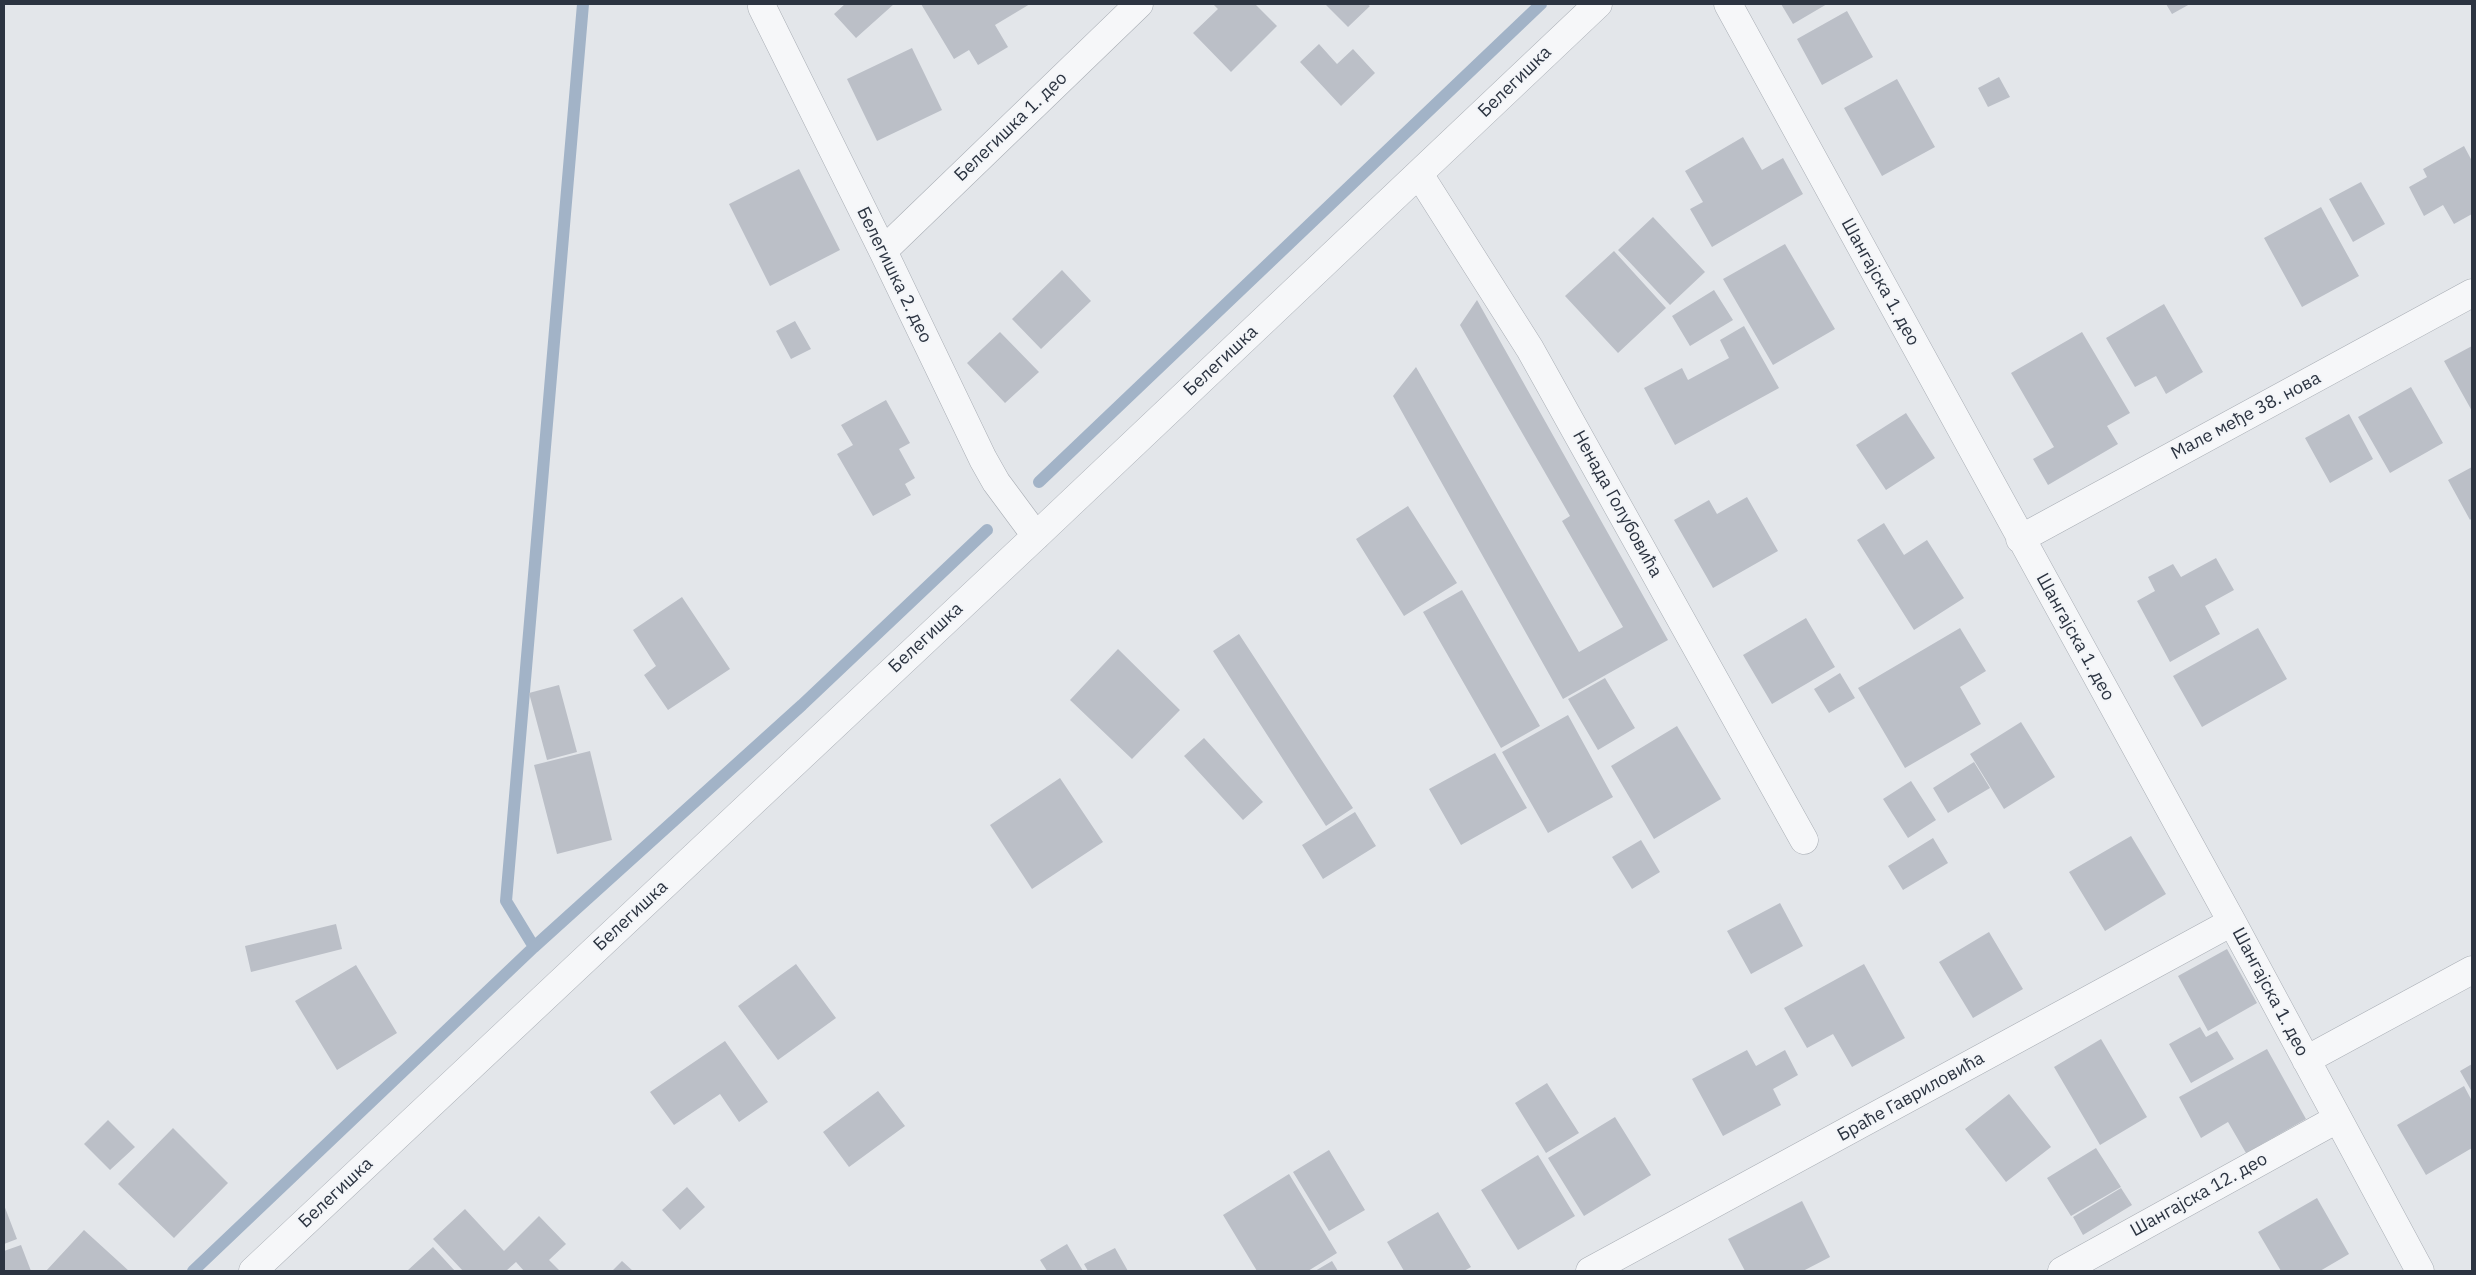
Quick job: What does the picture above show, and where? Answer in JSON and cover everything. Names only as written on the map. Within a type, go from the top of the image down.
[{"type":"street","name":"Белегишка 1. део","points":[[884,251],[1139,4]]},
{"type":"street","name":"Белегишка","points":[[253,1271],[1036,536],[1598,4]]},
{"type":"street","name":"Шангајска 1. део","points":[[1728,4],[2020,539],[2232,922],[2420,1271]]},
{"type":"street","name":"Белегишка 2. део","points":[[762,7],[884,251],[983,459],[996,482],[1036,536]]},
{"type":"street","name":"Ненада Голубовића","points":[[1419,174],[1530,349],[1804,840]]},
{"type":"street","name":"Мале међе 38. нова","points":[[2020,539],[2472,293]]},
{"type":"street","name":"Браће Гавриловића","points":[[1590,1271],[2232,922]]},
{"type":"street","points":[[2306,1060],[2472,970]]},
{"type":"street","name":"Шангајска 12. део","points":[[2062,1271],[2337,1119]]},
{"type":"building","points":[[845,4],[894,4],[856,38],[834,14]]},
{"type":"building","points":[[921,4],[1030,4],[995,25],[1008,47],[978,65],[969,50],[954,59]]},
{"type":"building","points":[[1213,4],[1255,4],[1277,26],[1231,72],[1193,33],[1218,9]]},
{"type":"building","points":[[1325,4],[1367,4],[1370,6],[1348,27]]},
{"type":"building","points":[[1781,4],[1827,4],[1793,24]]},
{"type":"building","points":[[2166,4],[2190,4],[2172,14]]},
{"type":"building","points":[[1847,11],[1873,57],[1822,85],[1797,39]]},
{"type":"building","points":[[1319,44],[1337,64],[1353,49],[1375,73],[1341,106],[1300,62]]},
{"type":"building","points":[[912,48],[942,110],[877,141],[847,79]]},
{"type":"building","points":[[1999,77],[2010,97],[1988,107],[1978,88]]},
{"type":"building","points":[[1897,79],[1935,147],[1882,176],[1844,108]]},
{"type":"building","points":[[1743,137],[1762,170],[1783,158],[1803,194],[1712,247],[1690,209],[1703,202],[1685,171]]},
{"type":"building","points":[[2464,146],[2472,161],[2472,214],[2454,224],[2443,205],[2424,216],[2409,187],[2427,177],[2423,169]]},
{"type":"building","points":[[799,169],[840,250],[770,286],[729,204]]},
{"type":"building","points":[[2361,182],[2385,224],[2353,242],[2329,199]]},
{"type":"building","points":[[2321,207],[2359,276],[2302,307],[2264,238]]},
{"type":"building","points":[[1653,217],[1705,272],[1670,305],[1618,250]]},
{"type":"building","points":[[1785,244],[1835,329],[1773,365],[1723,279]]},
{"type":"building","points":[[1614,251],[1666,308],[1618,353],[1565,296]]},
{"type":"building","points":[[1062,270],[1091,301],[1041,349],[1012,319]]},
{"type":"building","points":[[1714,290],[1733,320],[1690,346],[1672,316]]},
{"type":"building","points":[[1477,300],[1668,640],[1563,699],[1393,396],[1416,367],[1579,652],[1623,627],[1562,521],[1570,516],[1460,325]]},
{"type":"building","points":[[2164,304],[2203,372],[2166,394],[2156,376],[2135,387],[2106,338]]},
{"type":"building","points":[[795,321],[811,349],[791,359],[776,331]]},
{"type":"building","points":[[1744,326],[1779,388],[1675,445],[1644,388],[1682,368],[1688,380],[1729,358],[1720,340]]},
{"type":"building","points":[[1000,332],[1039,372],[1005,403],[967,363]]},
{"type":"building","points":[[2082,332],[2130,413],[2107,426],[2118,444],[2048,485],[2033,459],[2054,447],[2011,373]]},
{"type":"building","points":[[2472,346],[2472,411],[2444,361]]},
{"type":"building","points":[[2411,387],[2443,443],[2390,473],[2358,417]]},
{"type":"building","points":[[886,400],[910,443],[899,449],[915,478],[905,484],[911,495],[873,516],[837,454],[853,445],[841,425]]},
{"type":"building","points":[[1906,413],[1935,458],[1886,490],[1856,445]]},
{"type":"building","points":[[2349,414],[2373,459],[2330,483],[2305,438]]},
{"type":"building","points":[[2472,467],[2472,518],[2470,520],[2448,480]]},
{"type":"building","points":[[1747,497],[1778,551],[1713,588],[1674,520],[1709,500],[1717,514]]},
{"type":"building","points":[[1408,506],[1457,583],[1404,616],[1356,539]]},
{"type":"building","points":[[1884,523],[1904,555],[1927,540],[1964,598],[1914,630],[1857,540]]},
{"type":"building","points":[[2216,558],[2234,590],[2205,606],[2220,634],[2170,662],[2137,601],[2155,591],[2148,577],[2173,564],[2181,577]]},
{"type":"building","points":[[1462,590],[1540,726],[1501,748],[1423,612]]},
{"type":"building","points":[[682,597],[730,669],[668,710],[644,675],[656,666],[633,630]]},
{"type":"building","points":[[1806,618],[1835,667],[1772,704],[1743,655]]},
{"type":"building","points":[[1960,628],[1986,671],[1960,687],[1981,724],[1905,768],[1858,688]]},
{"type":"building","points":[[2258,628],[2287,679],[2202,727],[2173,676]]},
{"type":"building","points":[[1239,634],[1353,808],[1326,826],[1213,651]]},
{"type":"building","points":[[1118,649],[1180,710],[1132,759],[1070,700]]},
{"type":"building","points":[[1840,673],[1855,698],[1829,713],[1814,689]]},
{"type":"building","points":[[1605,678],[1635,728],[1598,750],[1568,699]]},
{"type":"building","points":[[559,685],[577,752],[547,760],[529,693]]},
{"type":"building","points":[[1568,715],[1613,797],[1548,833],[1502,752]]},
{"type":"building","points":[[2021,722],[2055,777],[2004,809],[1970,754]]},
{"type":"building","points":[[1677,726],[1721,799],[1654,839],[1611,766]]},
{"type":"building","points":[[1204,738],[1263,802],[1243,820],[1184,756]]},
{"type":"building","points":[[590,751],[612,840],[557,854],[534,765]]},
{"type":"building","points":[[1495,753],[1527,808],[1461,845],[1429,789]]},
{"type":"building","points":[[1974,762],[1990,788],[1948,813],[1933,788]]},
{"type":"building","points":[[1060,778],[1103,842],[1032,889],[990,825]]},
{"type":"building","points":[[1911,781],[1936,820],[1908,838],[1883,799]]},
{"type":"building","points":[[1355,812],[1376,846],[1323,879],[1302,845]]},
{"type":"building","points":[[2131,836],[2166,894],[2105,931],[2069,872]]},
{"type":"building","points":[[1933,838],[1948,863],[1903,890],[1888,866]]},
{"type":"building","points":[[1641,840],[1660,872],[1632,889],[1612,857]]},
{"type":"building","points":[[1780,903],[1803,946],[1751,974],[1727,931]]},
{"type":"building","points":[[336,924],[342,949],[251,972],[245,946]]},
{"type":"building","points":[[1989,932],[2023,989],[1973,1018],[1939,962]]},
{"type":"building","points":[[2227,949],[2257,1003],[2208,1031],[2178,976]]},
{"type":"building","points":[[796,964],[836,1018],[778,1060],[738,1006]]},
{"type":"building","points":[[1864,964],[1905,1038],[1852,1067],[1833,1034],[1807,1048],[1784,1008]]},
{"type":"building","points":[[356,965],[397,1033],[337,1070],[295,1001]]},
{"type":"building","points":[[2200,1027],[2206,1037],[2217,1031],[2234,1059],[2191,1083],[2169,1044]]},
{"type":"building","points":[[2101,1039],[2147,1117],[2100,1145],[2054,1067]]},
{"type":"building","points":[[725,1041],[768,1102],[739,1122],[720,1094],[674,1125],[650,1092]]},
{"type":"building","points":[[2267,1049],[2306,1119],[2246,1153],[2228,1122],[2201,1138],[2179,1097]]},
{"type":"building","points":[[1747,1050],[1756,1066],[1785,1050],[1798,1075],[1773,1089],[1781,1105],[1723,1136],[1692,1079]]},
{"type":"building","points":[[2472,1064],[2472,1092],[2460,1071]]},
{"type":"building","points":[[1547,1083],[1579,1133],[1546,1153],[1515,1103]]},
{"type":"building","points":[[2464,1086],[2472,1101],[2472,1148],[2426,1175],[2397,1125]]},
{"type":"building","points":[[878,1091],[905,1126],[849,1167],[823,1132]]},
{"type":"building","points":[[2009,1094],[2051,1147],[2006,1182],[1965,1129]]},
{"type":"building","points":[[1615,1117],[1651,1175],[1584,1216],[1548,1158]]},
{"type":"building","points":[[108,1120],[135,1147],[110,1170],[84,1144]]},
{"type":"building","points":[[173,1128],[228,1183],[174,1238],[118,1184]]},
{"type":"building","points":[[2096,1148],[2121,1187],[2071,1216],[2047,1178]]},
{"type":"building","points":[[1329,1150],[1365,1210],[1329,1231],[1293,1172]]},
{"type":"building","points":[[1538,1155],[1575,1216],[1518,1250],[1481,1190]]},
{"type":"building","points":[[1289,1174],[1337,1253],[1308,1271],[1257,1271],[1223,1215]]},
{"type":"building","points":[[687,1187],[705,1207],[680,1230],[662,1210]]},
{"type":"building","points":[[2121,1188],[2132,1205],[2083,1235],[2073,1217]]},
{"type":"building","points":[[2317,1198],[2349,1254],[2320,1271],[2281,1271],[2258,1232]]},
{"type":"building","points":[[1802,1201],[1830,1257],[1803,1271],[1745,1271],[1728,1239]]},
{"type":"building","points":[[4,1205],[17,1239],[4,1244]]},
{"type":"building","points":[[465,1209],[504,1251],[539,1216],[566,1244],[549,1260],[560,1271],[524,1271],[516,1262],[506,1271],[463,1271],[433,1239]]},
{"type":"building","points":[[1438,1212],[1471,1267],[1464,1271],[1404,1271],[1387,1242]]},
{"type":"building","points":[[84,1230],[129,1271],[46,1271]]},
{"type":"building","points":[[1067,1244],[1083,1271],[1047,1271],[1040,1260]]},
{"type":"building","points":[[21,1245],[31,1271],[4,1271],[4,1251]]},
{"type":"building","points":[[433,1247],[455,1271],[407,1271]]},
{"type":"building","points":[[1115,1248],[1128,1271],[1088,1271],[1084,1264]]},
{"type":"building","points":[[622,1261],[633,1271],[612,1271]]},
{"type":"building","points":[[1332,1261],[1338,1271],[1315,1271]]},
{"type":"waterway","points":[[534,947],[506,901],[583,4]]},
{"type":"waterway","points":[[1039,482],[1541,4]]},
{"type":"waterway","points":[[193,1271],[534,947],[802,705],[987,530]]}]
